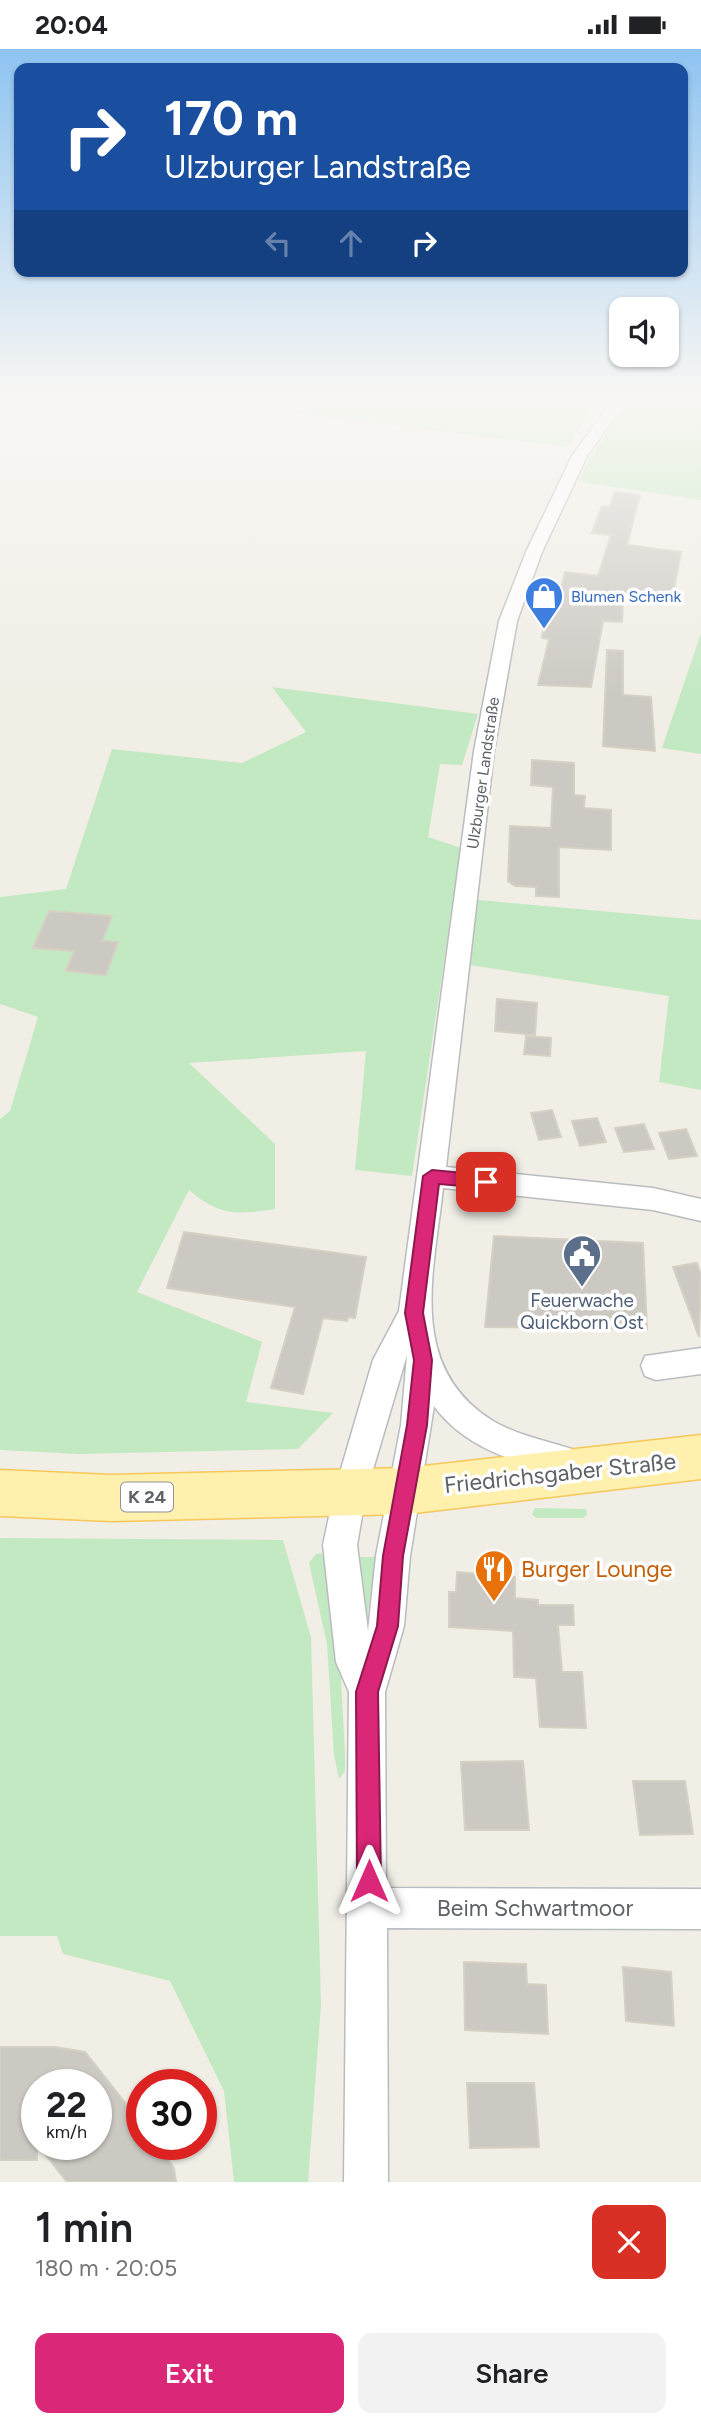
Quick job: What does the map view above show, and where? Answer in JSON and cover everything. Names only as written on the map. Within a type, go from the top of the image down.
[{"type":"main road","name":"Friedrichsgaber Straße","points":[[0,1493],[111,1498],[350,1493],[593,1471],[701,1457]]},
{"type":"street","name":"Ulzburger Landstraße","points":[[366,2182],[369,1907],[367,1692],[387,1626],[392,1565],[417,1425],[423,1360],[414,1313],[486,741],[508,621],[524,573],[561,497]]},
{"type":"street","points":[[432,1176],[653,1199],[701,1210]]},
{"type":"street","name":"Ulzburger Landstraße","points":[[367,1692],[354,1662],[340,1545],[350,1493],[388,1360],[414,1313]]},
{"type":"street","name":"Ulzburger Landstraße","points":[[423,1360],[446,1399],[477,1430],[593,1471]]},
{"type":"street","points":[[656,1366],[701,1361]]},
{"type":"street","name":"Beim Schwartmoor","points":[[369,1907],[701,1909]]},
{"type":"green space","points":[[678,497],[701,497],[701,500]]},
{"type":"green space","points":[[701,633],[701,754],[662,748]]},
{"type":"green space","points":[[272,687],[478,714],[462,765],[440,764],[428,837],[461,848],[412,1176],[355,1170],[366,1051],[189,1063],[275,1144],[275,1209],[229,1211],[210,1205],[189,1190],[137,1292],[262,1342],[246,1402],[333,1413],[298,1449],[79,1454],[0,1450],[0,1119],[10,1111],[38,1017],[0,1004],[0,897],[66,889],[112,749],[242,763],[306,732]]},
{"type":"green space","points":[[478,900],[701,920],[701,1090],[659,1082],[669,996],[470,965]]},
{"type":"green space","points":[[535,1508],[586,1509],[587,1514],[584,1518],[536,1518],[532,1514]]},
{"type":"green space","points":[[0,1538],[283,1540],[311,1637],[321,2004],[308,2182],[234,2182],[224,2091],[217,2077],[217,2069],[213,2069],[170,1981],[63,1954],[57,1936],[0,1936]]},
{"type":"green space","points":[[321,1553],[327,1562],[338,1626],[345,1753],[345,1771],[339,1779],[334,1755],[327,1644],[309,1563],[316,1554]]},
{"type":"green space","points":[[358,1557],[376,1557],[366,1625]]},
{"type":"building","points":[[613,497],[640,497],[627,545],[681,552],[672,600],[623,597],[622,622],[603,621],[591,687],[538,685],[549,639],[542,638],[547,600],[552,601],[553,595],[559,596],[565,572],[598,576],[611,535],[592,533],[602,506],[609,507]]},
{"type":"building","points":[[607,650],[623,651],[623,695],[651,697],[655,751],[603,746]]},
{"type":"building","points":[[532,760],[574,763],[574,795],[585,796],[584,808],[611,810],[611,850],[559,847],[559,897],[536,896],[536,887],[515,886],[508,881],[510,826],[551,828],[553,787],[531,785]]},
{"type":"building","points":[[49,911],[112,916],[102,941],[118,942],[106,975],[66,971],[74,951],[33,948]]},
{"type":"building","points":[[497,999],[537,1003],[535,1035],[495,1031]]},
{"type":"building","points":[[526,1036],[551,1038],[550,1056],[524,1054]]},
{"type":"building","points":[[552,1110],[561,1137],[539,1140],[531,1113]]},
{"type":"building","points":[[597,1118],[606,1142],[580,1146],[572,1121]]},
{"type":"building","points":[[644,1124],[654,1149],[624,1152],[615,1128]]},
{"type":"building","points":[[686,1129],[697,1156],[669,1159],[659,1133]]},
{"type":"building","points":[[184,1232],[366,1257],[355,1318],[348,1317],[347,1321],[323,1318],[303,1394],[271,1388],[295,1307],[167,1288]]},
{"type":"building","points":[[494,1236],[643,1243],[647,1329],[485,1327]]},
{"type":"building","points":[[697,1263],[701,1275],[699,1337],[673,1267]]},
{"type":"building","points":[[457,1572],[515,1577],[515,1598],[538,1600],[538,1605],[573,1605],[574,1625],[558,1625],[562,1672],[582,1672],[586,1728],[540,1727],[536,1678],[514,1677],[513,1631],[449,1627],[449,1592],[456,1592]]},
{"type":"building","points":[[523,1761],[529,1830],[465,1830],[461,1762]]},
{"type":"building","points":[[633,1781],[685,1781],[693,1834],[640,1835]]},
{"type":"building","points":[[464,1962],[526,1964],[527,1984],[546,1985],[548,2034],[465,2030]]},
{"type":"building","points":[[623,1967],[671,1972],[674,2026],[626,2021]]},
{"type":"building","points":[[0,2047],[55,2047],[85,2052],[98,2069],[21,2069],[21,2160],[0,2160]]},
{"type":"building","points":[[467,2083],[534,2083],[539,2147],[470,2148]]},
{"type":"building","points":[[112,2086],[126,2104],[126,2160],[169,2160],[174,2168],[176,2182],[67,2182],[50,2160],[112,2160]]},
{"type":"place","name":"Blumen Schenk","points":[[544,630]]},
{"type":"place","name":"Feuerwache Quickborn Ost","points":[[582,1288]]},
{"type":"place","name":"Burger Lounge","points":[[494,1603]]},
{"type":"route","points":[[369,1881],[367,1692],[387,1626],[393,1556],[417,1425],[423,1360],[414,1313],[432,1176],[486,1182]]}]
